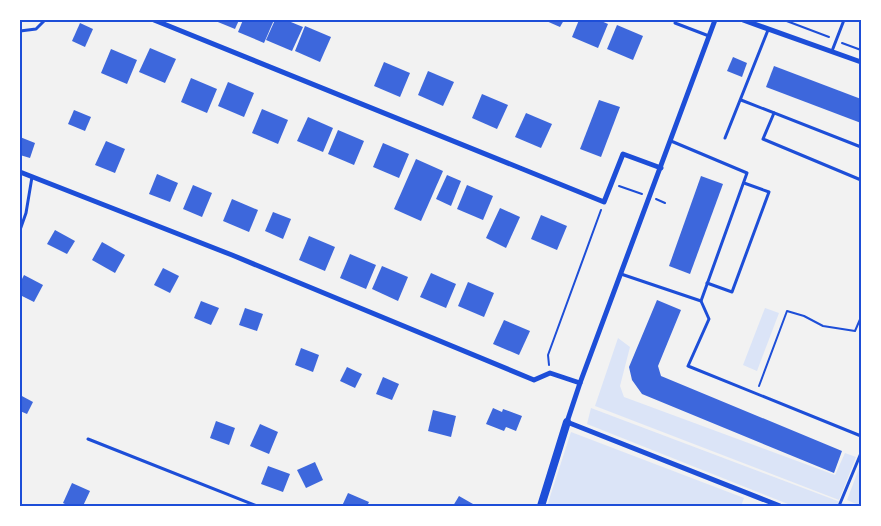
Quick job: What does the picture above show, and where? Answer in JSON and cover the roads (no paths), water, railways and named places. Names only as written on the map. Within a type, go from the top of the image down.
[{"type":"street","points":[[154,20],[604,202],[623,154],[661,168]]},
{"type":"street","points":[[541,506],[580,383],[715,20]]},
{"type":"street","points":[[743,20],[861,62]]},
{"type":"street","points":[[20,172],[232,255],[534,380],[550,373],[580,383]]},
{"type":"street","points":[[568,422],[780,506]]},
{"type":"lane","points":[[20,32],[36,29],[45,20]]},
{"type":"lane","points":[[676,20],[675,23],[710,36]]},
{"type":"lane","points":[[832,51],[844,20]]},
{"type":"lane","points":[[725,138],[768,30]]},
{"type":"lane","points":[[741,100],[861,147]]},
{"type":"lane","points":[[774,113],[764,139],[861,180]]},
{"type":"lane","points":[[671,141],[747,173],[701,301],[709,319],[688,366],[861,436]]},
{"type":"lane","points":[[20,230],[26,213],[32,176]]},
{"type":"lane","points":[[707,283],[732,292],[769,192],[744,182]]},
{"type":"lane","points":[[621,274],[701,301]]},
{"type":"lane","points":[[88,439],[257,506]]},
{"type":"lane","points":[[839,506],[861,453]]}]
